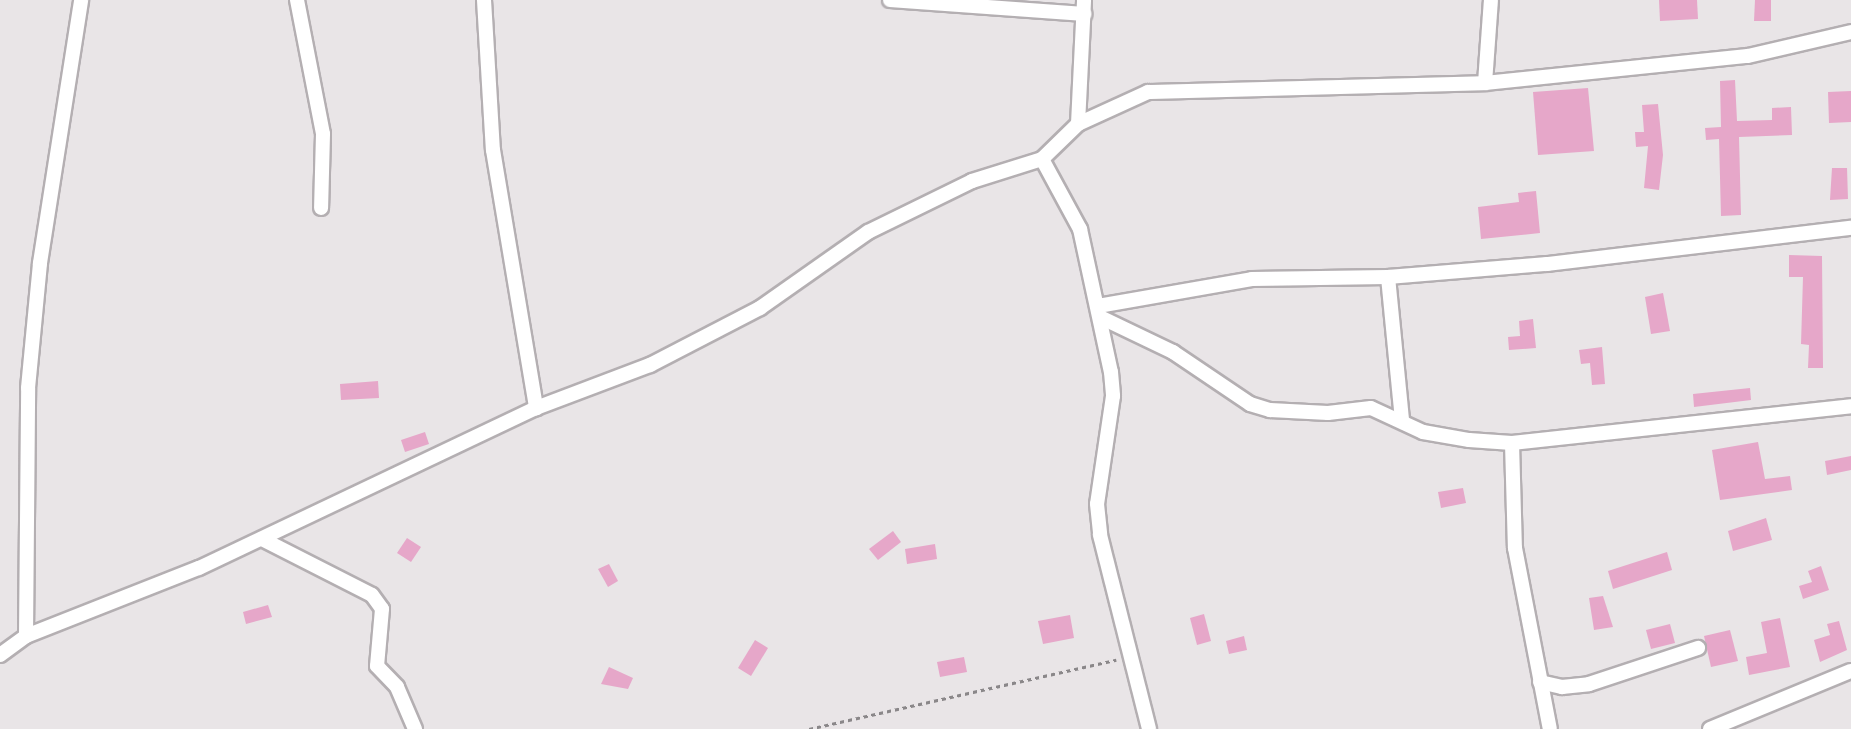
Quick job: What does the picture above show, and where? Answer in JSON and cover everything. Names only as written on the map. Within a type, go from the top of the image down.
[{"type":"street","points":[[26,636],[28,388],[40,263],[81,0]]},
{"type":"street","points":[[297,0],[323,134],[321,208]]},
{"type":"street","points":[[484,0],[493,150],[536,408]]},
{"type":"street","points":[[890,0],[1084,7],[1078,124]]},
{"type":"street","points":[[1485,83],[1491,0]]},
{"type":"street","points":[[0,655],[26,636],[262,539],[536,408],[650,365],[760,308],[868,232],[972,181],[1042,159],[1078,124],[1148,92],[1485,83],[1748,56],[1851,32]]},
{"type":"street","points":[[1042,159],[1080,229],[1099,312],[1113,396],[1097,504],[1149,729]]},
{"type":"street","points":[[1099,312],[1252,279],[1388,277],[1851,228]]},
{"type":"street","points":[[1388,277],[1402,420]]},
{"type":"street","points":[[1099,312],[1173,352],[1250,404],[1328,413],[1371,408],[1435,436],[1512,443],[1851,406]]},
{"type":"street","points":[[1512,443],[1515,548],[1550,729]]},
{"type":"street","points":[[262,539],[372,595],[382,609],[377,666],[397,687],[415,729]]},
{"type":"street","points":[[1540,682],[1562,687],[1589,684],[1698,648]]},
{"type":"street","points":[[1710,729],[1851,671]]},
{"type":"path","points":[[809,729],[1131,656]]},
{"type":"building","points":[[1659,0],[1697,0],[1698,19],[1660,21]]},
{"type":"building","points":[[1755,0],[1771,0],[1771,21],[1754,21]]},
{"type":"building","points":[[1735,80],[1737,121],[1772,120],[1772,108],[1791,107],[1792,135],[1739,137],[1741,215],[1721,216],[1719,139],[1706,140],[1705,128],[1721,127],[1720,81]]},
{"type":"building","points":[[1588,88],[1594,151],[1538,155],[1533,92]]},
{"type":"building","points":[[1851,91],[1851,122],[1829,123],[1828,92]]},
{"type":"building","points":[[1658,104],[1663,155],[1659,190],[1644,188],[1648,146],[1636,147],[1635,132],[1644,132],[1642,105]]},
{"type":"building","points":[[1832,168],[1847,168],[1848,199],[1830,200]]},
{"type":"building","points":[[1536,191],[1540,233],[1481,239],[1478,207],[1519,202],[1518,193]]},
{"type":"building","points":[[1789,255],[1822,256],[1823,368],[1808,368],[1809,345],[1801,344],[1803,277],[1789,277]]},
{"type":"building","points":[[1663,293],[1670,331],[1651,334],[1645,297]]},
{"type":"building","points":[[1533,319],[1536,348],[1509,350],[1508,337],[1520,336],[1519,321]]},
{"type":"building","points":[[1602,347],[1605,384],[1592,385],[1590,363],[1581,364],[1579,350]]},
{"type":"building","points":[[378,381],[379,398],[341,400],[340,384]]},
{"type":"building","points":[[1750,388],[1751,400],[1694,407],[1693,394]]},
{"type":"building","points":[[425,432],[429,444],[405,452],[401,440]]},
{"type":"building","points":[[1758,442],[1765,479],[1790,476],[1792,490],[1720,500],[1712,450]]},
{"type":"building","points":[[1851,456],[1851,470],[1827,475],[1825,461]]},
{"type":"building","points":[[1463,488],[1466,503],[1441,508],[1438,492]]},
{"type":"building","points":[[1766,518],[1772,540],[1733,551],[1728,531]]},
{"type":"building","points":[[893,531],[901,542],[878,560],[869,549]]},
{"type":"building","points":[[407,538],[421,547],[411,562],[397,553]]},
{"type":"building","points":[[935,544],[937,559],[907,564],[905,549]]},
{"type":"building","points":[[1667,552],[1672,570],[1613,589],[1608,571]]},
{"type":"building","points":[[609,564],[618,581],[608,587],[598,569]]},
{"type":"building","points":[[1821,566],[1829,590],[1803,599],[1799,586],[1812,582],[1808,571]]},
{"type":"building","points":[[1603,596],[1613,627],[1594,630],[1589,598]]},
{"type":"building","points":[[268,605],[272,617],[246,624],[243,612]]},
{"type":"building","points":[[1204,614],[1211,641],[1197,645],[1190,618]]},
{"type":"building","points":[[1070,615],[1074,638],[1043,644],[1038,621]]},
{"type":"building","points":[[1780,618],[1790,667],[1749,675],[1746,657],[1767,653],[1761,622]]},
{"type":"building","points":[[1839,621],[1847,650],[1820,662],[1814,640],[1830,635],[1827,624]]},
{"type":"building","points":[[1670,624],[1675,643],[1651,649],[1646,630]]},
{"type":"building","points":[[1730,630],[1738,661],[1711,667],[1704,636]]},
{"type":"building","points":[[1244,636],[1247,650],[1229,654],[1226,641]]},
{"type":"building","points":[[755,640],[768,648],[751,676],[738,668]]},
{"type":"building","points":[[964,657],[967,672],[940,677],[937,662]]},
{"type":"building","points":[[609,667],[633,678],[628,689],[601,684]]}]
